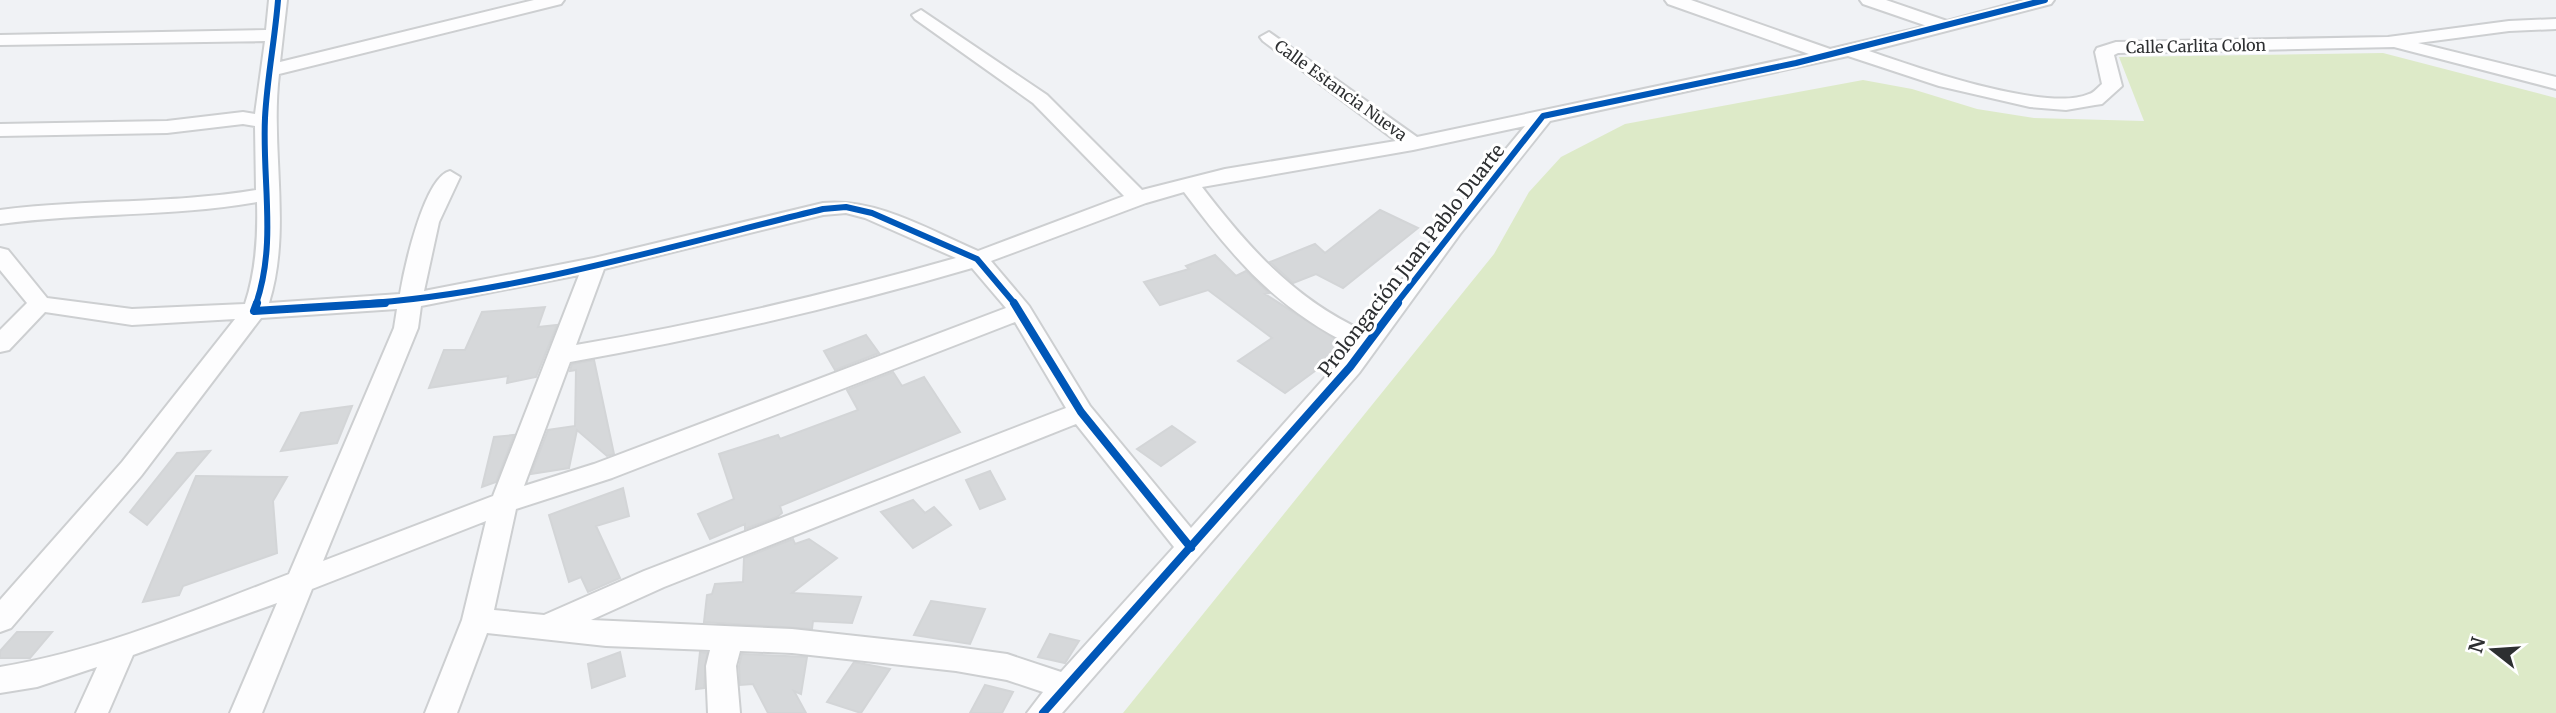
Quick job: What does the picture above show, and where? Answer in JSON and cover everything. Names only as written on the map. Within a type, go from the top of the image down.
[{"type":"street","points":[[0,620],[80,534],[161,435],[254,311],[264,287],[270,254],[266,111],[278,0]]},
{"type":"street","points":[[271,70],[555,0]]},
{"type":"street","points":[[1674,0],[1841,54]]},
{"type":"street","points":[[1869,0],[1949,27]]},
{"type":"street","points":[[559,356],[692,333],[851,296],[977,259],[1139,198],[1189,184],[1413,144],[1704,86],[1949,27],[2045,0]]},
{"type":"street","points":[[920,15],[1040,99],[1139,198]]},
{"type":"street","name":"Calle Carlita Colon","points":[[1841,54],[1980,92],[2067,105],[2093,103],[2107,96],[2112,86],[2104,52],[2116,48],[2388,41],[2509,26],[2556,24]]},
{"type":"street","points":[[0,40],[276,35]]},
{"type":"street","name":"Calle Estancia Nueva","points":[[1269,37],[1413,144]]},
{"type":"street","points":[[2388,41],[2556,83]]},
{"type":"street","points":[[0,147],[10,130],[167,127],[243,118],[266,111]]},
{"type":"street","name":"Prolongación Juan Pablo Duarte","points":[[1043,713],[1191,548],[1368,343],[1452,229],[1544,116]]},
{"type":"street","points":[[246,713],[406,328],[418,256],[428,222],[450,177]]},
{"type":"street","points":[[1189,184],[1232,241],[1285,298],[1314,317],[1368,343]]},
{"type":"street","points":[[0,217],[37,211],[228,203],[268,194]]},
{"type":"street","points":[[0,255],[40,304],[132,317],[412,301],[594,265],[834,207],[872,213],[977,259],[1021,311],[1081,412],[1191,548]]},
{"type":"street","points":[[442,713],[477,620],[504,503],[594,265]]},
{"type":"street","points":[[0,344],[40,304]]},
{"type":"street","points":[[0,680],[37,674],[121,648],[504,503],[640,457],[1021,311]]},
{"type":"street","points":[[552,625],[666,574],[1081,412]]},
{"type":"street","points":[[477,620],[552,625],[606,634],[729,637],[956,659],[1007,667],[1068,687]]},
{"type":"street","points":[[724,713],[721,666],[729,637]]},
{"type":"street","points":[[92,713],[121,648]]},
{"type":"green space","points":[[2383,53],[2556,98],[2556,713],[1123,713],[1494,254],[1529,192],[1561,157],[1625,124],[1863,80],[1912,89],[1977,109],[2034,118],[2144,121],[2119,57]]},
{"type":"building","points":[[1380,210],[1418,228],[1343,288],[1316,274],[1293,283],[1270,262],[1315,244],[1325,253]]},
{"type":"building","points":[[1215,255],[1236,276],[1246,271],[1269,293],[1265,294],[1343,344],[1334,352],[1338,354],[1285,393],[1238,361],[1272,338],[1208,290],[1160,305],[1144,282],[1189,269],[1186,266]]},
{"type":"building","points":[[545,307],[538,327],[557,325],[536,377],[507,383],[508,376],[429,388],[444,350],[465,350],[482,312]]},
{"type":"building","points":[[866,335],[879,353],[835,370],[824,351]]},
{"type":"building","points":[[594,360],[614,454],[607,456],[577,430],[569,468],[531,474],[548,430],[575,426],[576,370],[570,371],[572,364]]},
{"type":"building","points":[[893,372],[902,386],[924,377],[960,432],[780,506],[782,513],[777,517],[745,529],[745,524],[710,539],[698,514],[734,499],[719,454],[778,435],[780,439],[858,410],[847,390]]},
{"type":"building","points":[[352,406],[337,443],[281,451],[301,413]]},
{"type":"building","points":[[1172,426],[1195,442],[1161,466],[1137,449]]},
{"type":"building","points":[[514,435],[496,482],[482,487],[494,437]]},
{"type":"building","points":[[210,451],[147,525],[130,512],[177,453]]},
{"type":"building","points":[[990,471],[1005,499],[980,509],[966,480]]},
{"type":"building","points":[[196,476],[287,477],[273,501],[277,553],[183,586],[179,595],[143,602]]},
{"type":"building","points":[[623,488],[629,516],[596,526],[620,578],[588,592],[581,577],[569,582],[549,515]]},
{"type":"building","points":[[913,500],[925,513],[934,507],[951,525],[913,548],[881,512]]},
{"type":"building","points":[[793,539],[795,544],[809,539],[837,558],[792,593],[861,597],[852,623],[813,621],[812,629],[704,622],[707,595],[712,594],[715,584],[743,582],[744,558]]},
{"type":"building","points":[[931,601],[985,609],[970,644],[914,635]]},
{"type":"building","points":[[17,632],[52,632],[30,658],[0,658],[0,651]]},
{"type":"building","points":[[1050,634],[1079,641],[1065,663],[1038,657]]},
{"type":"building","points":[[620,652],[625,676],[592,688],[588,664]]},
{"type":"building","points":[[700,652],[707,653],[704,688],[696,689]]},
{"type":"building","points":[[742,654],[807,657],[801,694],[794,691],[806,713],[768,713],[753,684],[740,685],[739,666]]},
{"type":"building","points":[[854,662],[890,669],[861,713],[827,702]]},
{"type":"building","points":[[985,685],[1013,692],[1002,713],[970,713]]},
{"type":"cycle path","points":[[278,0],[265,118],[268,240],[262,288],[254,311],[412,301],[594,265],[823,209],[846,207],[872,213],[977,259],[1021,311],[1081,412],[1191,548]]},
{"type":"cycle path","points":[[1043,713],[1350,367],[1452,229],[1543,116],[1796,63],[2045,0]]}]
